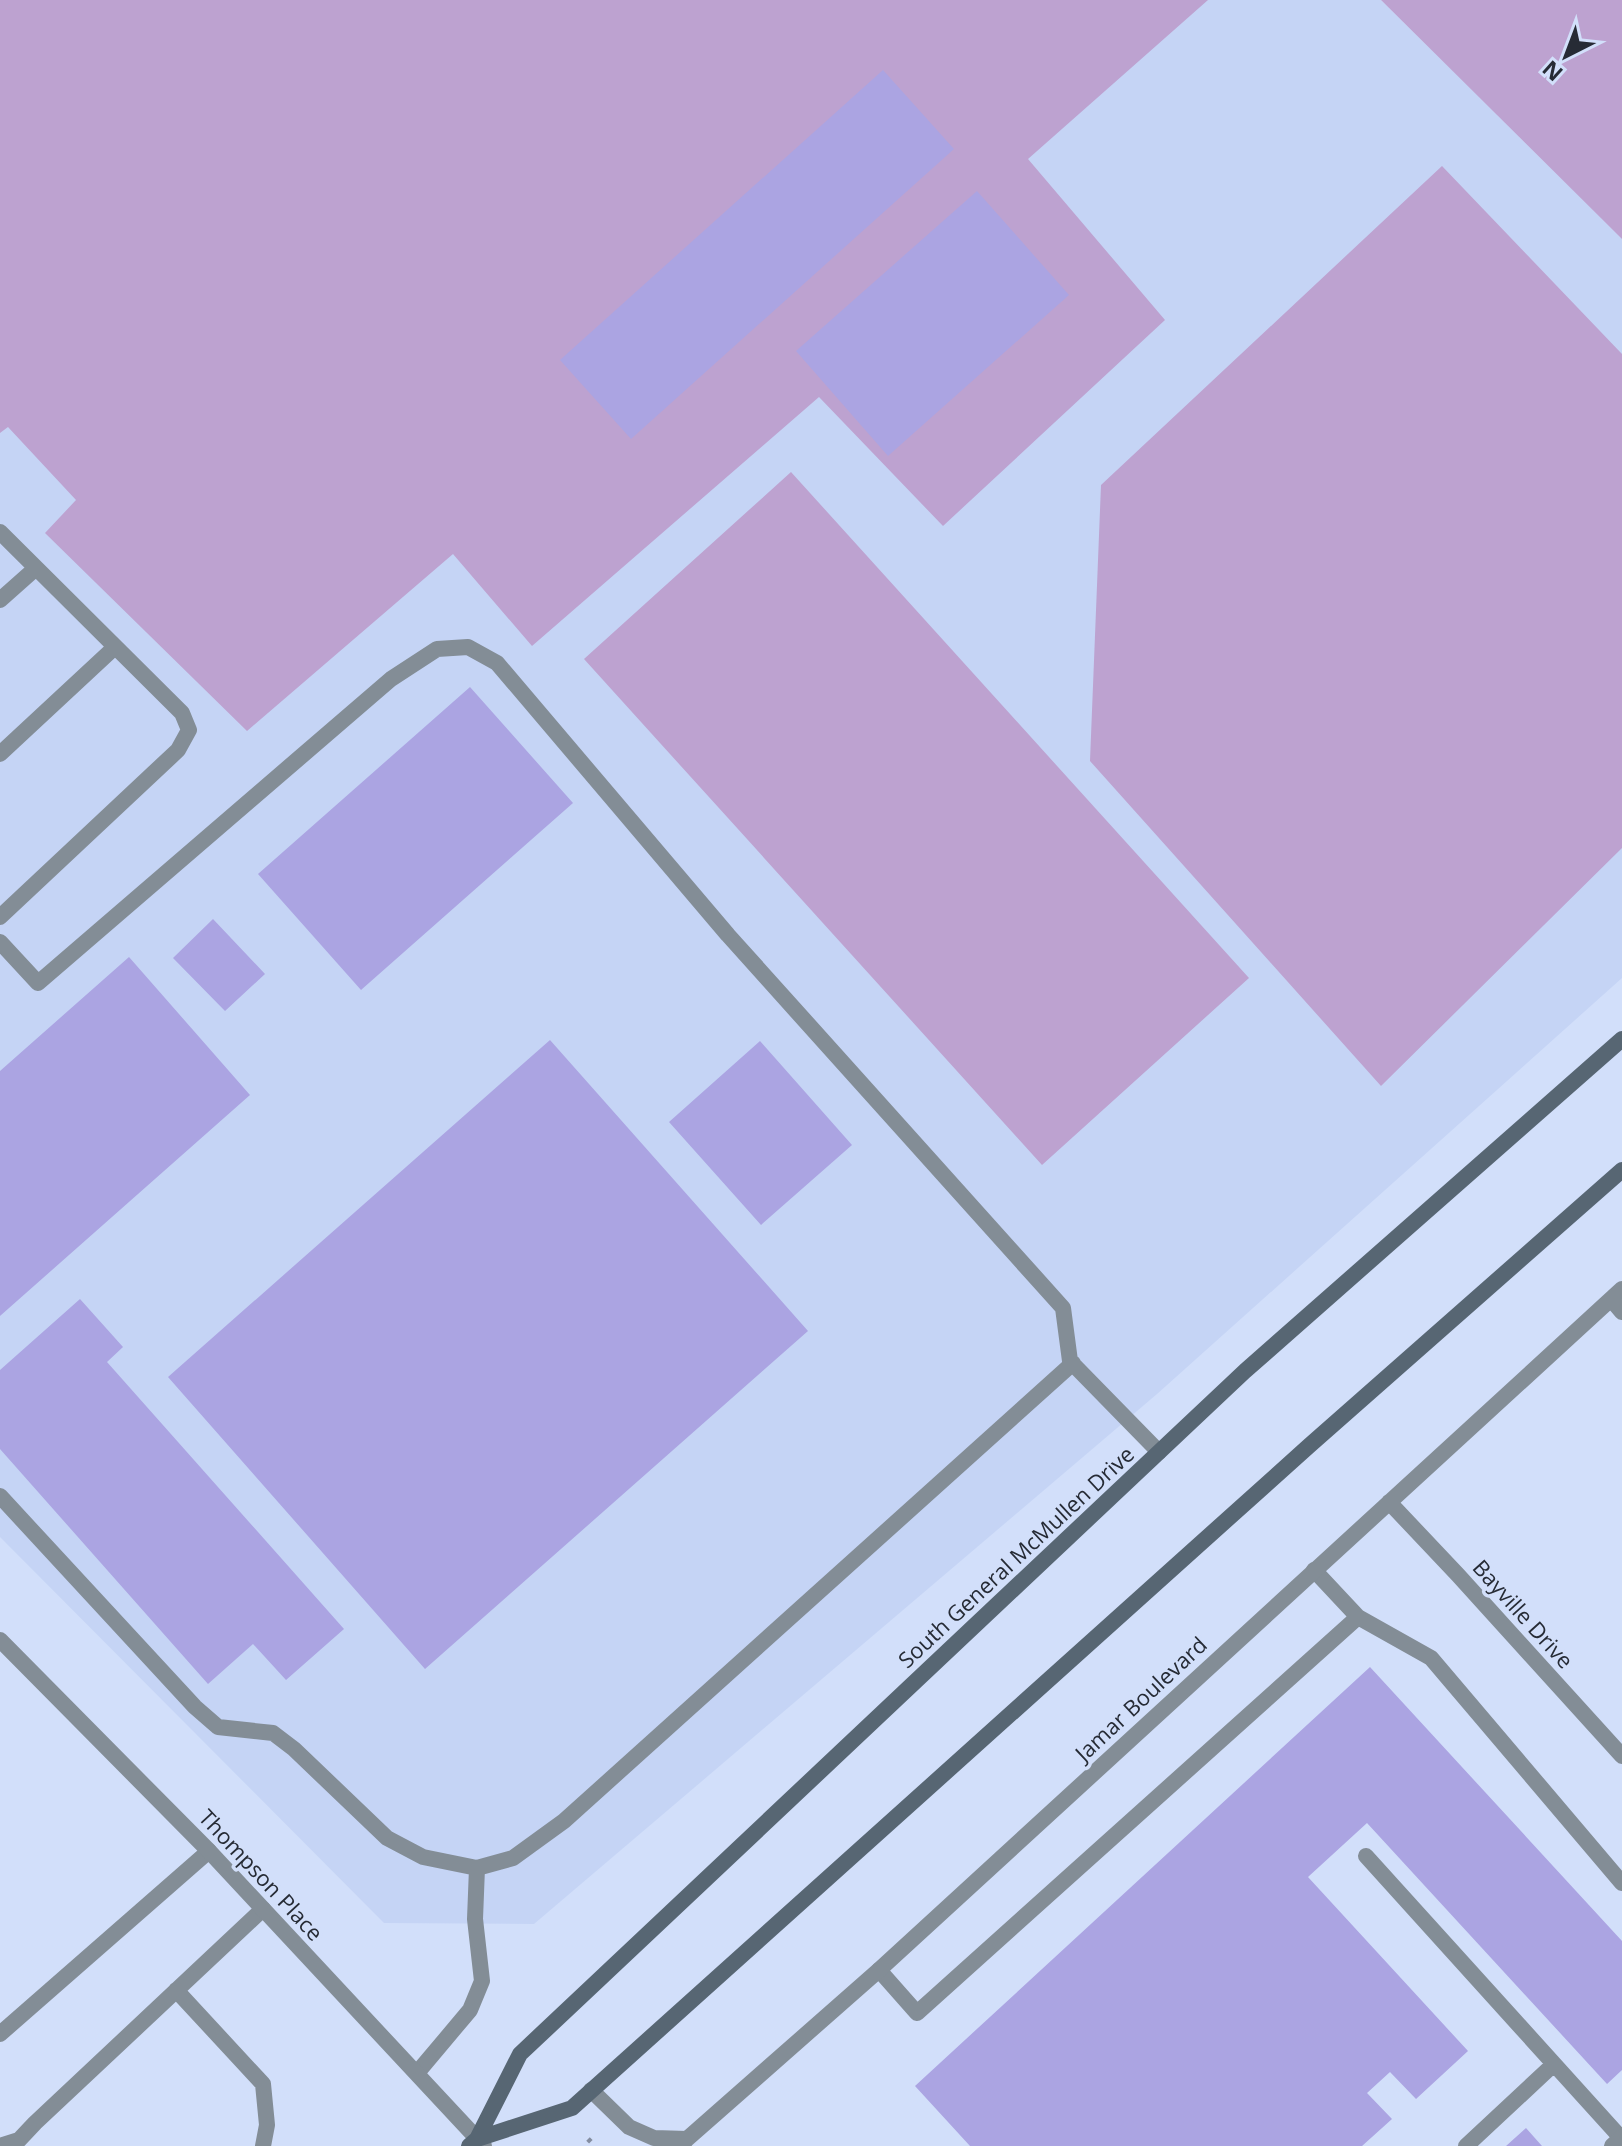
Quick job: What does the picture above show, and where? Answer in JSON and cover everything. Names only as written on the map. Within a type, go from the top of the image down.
[{"type":"main road","name":"South General McMullen Drive","points":[[477,2144],[520,2054],[1245,1371],[1622,1039]]},
{"type":"main road","points":[[477,2144],[572,2108],[1310,1445],[1622,1170]]},
{"type":"street","points":[[0,532],[182,713],[189,730],[178,750],[0,917]]},
{"type":"street","points":[[0,600],[36,568]]},
{"type":"street","points":[[0,754],[115,647]]},
{"type":"street","points":[[0,942],[38,983],[391,679],[437,649],[468,647],[497,663],[728,935],[1063,1308],[1070,1361],[1159,1452]]},
{"type":"street","name":"Jamar Boulevard","points":[[591,2090],[629,2127],[654,2138],[684,2142],[879,1970],[1389,1502],[1618,1300]]},
{"type":"street","points":[[0,1496],[195,1707],[218,1727],[273,1733],[294,1749],[387,1838],[423,1857],[477,1868],[513,1858],[564,1821],[1073,1363]]},
{"type":"street","name":"Bayville Drive","points":[[1389,1502],[1622,1756]]},
{"type":"street","points":[[1314,1570],[1358,1617],[1431,1658],[1622,1883]]},
{"type":"street","points":[[879,1970],[917,2013],[1358,1617]]},
{"type":"street","name":"Thompson Place","points":[[0,1640],[209,1851],[417,2073],[477,2144]]},
{"type":"street","points":[[0,2034],[209,1851]]},
{"type":"street","points":[[1366,1856],[1622,2138],[1612,2146]]},
{"type":"street","points":[[417,2073],[470,2010],[482,1981],[475,1919],[477,1868]]},
{"type":"street","points":[[0,2146],[19,2140],[263,1909]]},
{"type":"street","points":[[176,1990],[263,2084],[267,2125],[263,2146]]},
{"type":"street","points":[[1466,2146],[1554,2064]]},
{"type":"path","points":[[588,2139],[595,2146]]},
{"type":"shaded area","points":[[0,0],[1381,0],[1622,239],[1622,978],[1157,1394],[534,1924],[384,1923],[0,1537]]},
{"type":"shaded area","points":[[0,0],[1208,0],[1028,159],[1165,320],[943,526],[819,397],[532,646],[453,554],[247,731],[45,533],[76,500],[8,427],[0,433]]},
{"type":"shaded area","points":[[1381,0],[1622,0],[1622,239]]},
{"type":"shaded area","points":[[1442,166],[1622,354],[1622,848],[1381,1086],[1090,761],[1101,485]]},
{"type":"shaded area","points":[[791,472],[1249,978],[1042,1165],[584,659]]},
{"type":"building","points":[[883,70],[954,149],[631,439],[560,360]]},
{"type":"building","points":[[977,191],[1069,295],[888,456],[796,351]]},
{"type":"building","points":[[470,687],[573,803],[361,990],[258,874]]},
{"type":"building","points":[[213,919],[265,974],[225,1011],[173,958]]},
{"type":"building","points":[[129,957],[250,1095],[0,1316],[0,1071]]},
{"type":"building","points":[[550,1040],[808,1331],[425,1669],[168,1377]]},
{"type":"building","points":[[760,1041],[852,1145],[761,1225],[669,1122]]},
{"type":"building","points":[[80,1299],[123,1347],[107,1362],[344,1629],[286,1680],[253,1644],[208,1684],[0,1449],[0,1370]]},
{"type":"building","points":[[1370,1667],[1622,1941],[1622,2070],[1607,2084],[1367,1823],[1308,1877],[1468,2051],[1416,2099],[1390,2072],[1367,2093],[1392,2119],[1362,2146],[970,2146],[915,2086]]},
{"type":"building","points":[[1526,2128],[1542,2146],[1506,2146]]}]
